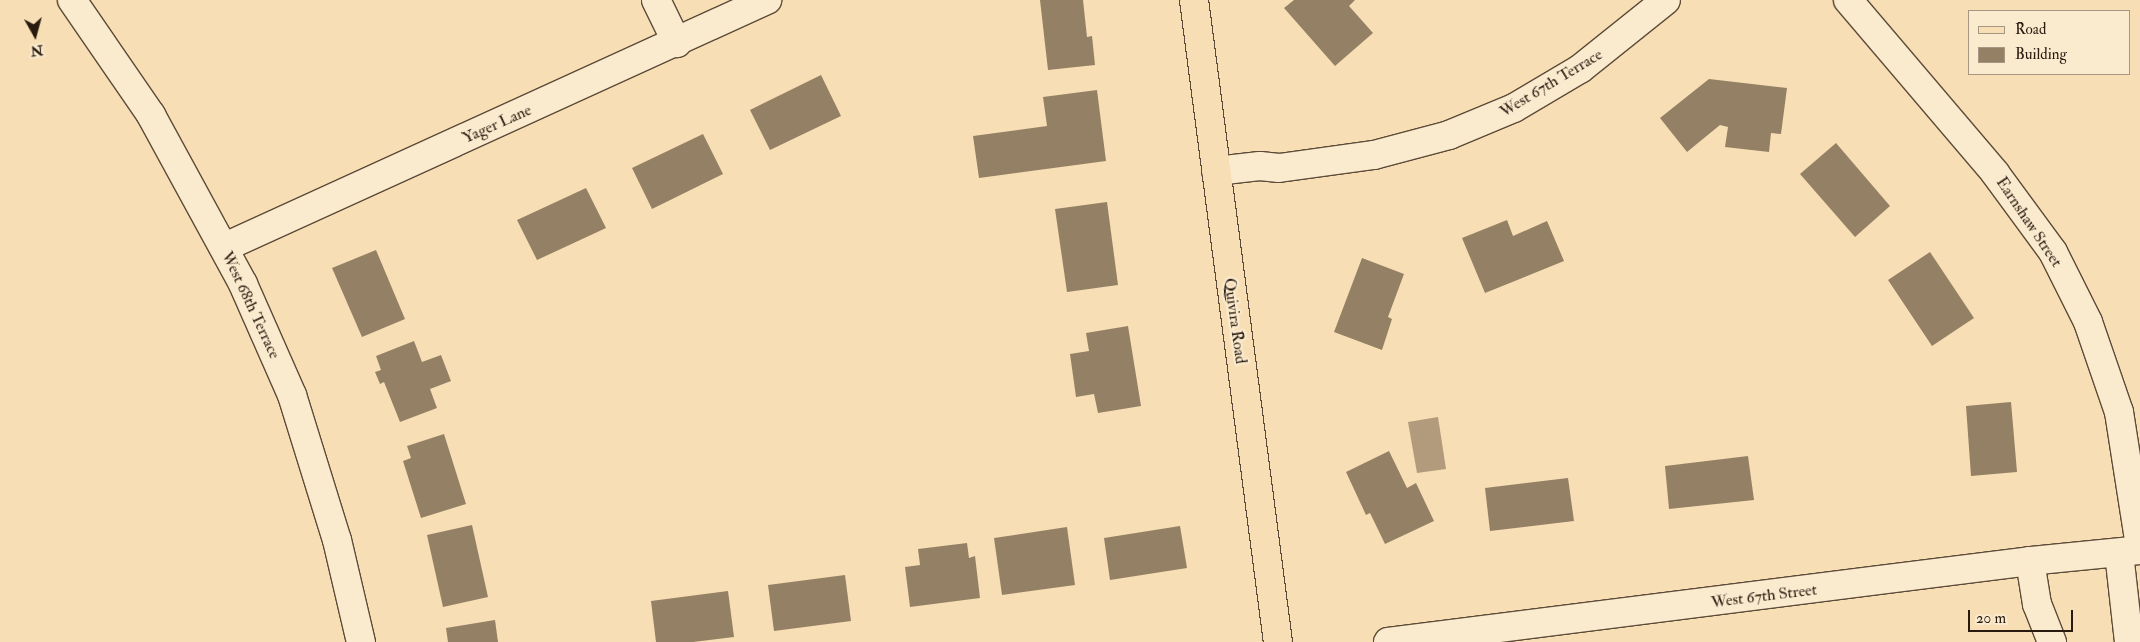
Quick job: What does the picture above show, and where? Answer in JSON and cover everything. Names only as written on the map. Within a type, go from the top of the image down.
[{"type":"main road","name":"Quivira Road","points":[[1194,0],[1278,642]]},
{"type":"street","name":"West 68th Terrace","points":[[72,0],[151,115],[225,247],[292,395],[337,540],[361,642]]},
{"type":"street","points":[[656,0],[678,43]]},
{"type":"street","name":"Yager Lane","points":[[225,247],[678,43],[768,0]]},
{"type":"street","name":"West 67th Terrace","points":[[1216,171],[1260,166],[1279,168],[1374,155],[1449,135],[1514,108],[1580,69],[1666,0]]},
{"type":"street","name":"Earnshaw Street","points":[[1848,0],[1995,173],[2054,252],[2088,322],[2119,412],[2133,549],[2129,642]]},
{"type":"street","name":"West 67th Street","points":[[1388,642],[2133,549]]},
{"type":"street","points":[[2030,561],[2037,604],[2052,642]]},
{"type":"shaded area","points":[[1438,417],[1446,469],[1417,473],[1408,422]]},
{"type":"building","points":[[1040,0],[1083,0],[1087,37],[1092,36],[1095,65],[1048,70]]},
{"type":"building","points":[[1294,0],[1355,0],[1349,6],[1373,33],[1335,66],[1284,8]]},
{"type":"building","points":[[821,75],[841,116],[770,150],[750,110]]},
{"type":"building","points":[[1709,79],[1787,88],[1781,134],[1771,133],[1769,152],[1725,147],[1728,127],[1720,125],[1687,152],[1660,118]]},
{"type":"building","points":[[1097,90],[1106,161],[979,178],[973,136],[1047,126],[1043,97]]},
{"type":"building","points":[[703,134],[723,174],[652,209],[632,168]]},
{"type":"building","points":[[1836,143],[1890,206],[1855,237],[1800,174]]},
{"type":"building","points":[[586,188],[606,228],[537,260],[517,220]]},
{"type":"building","points":[[1107,202],[1118,285],[1067,292],[1055,209]]},
{"type":"building","points":[[1507,220],[1513,236],[1547,221],[1564,261],[1485,293],[1462,238]]},
{"type":"building","points":[[376,250],[405,319],[362,337],[332,268]]},
{"type":"building","points":[[1930,252],[1974,318],[1932,346],[1888,280]]},
{"type":"building","points":[[1362,258],[1404,274],[1388,317],[1392,319],[1382,350],[1334,332]]},
{"type":"building","points":[[1128,326],[1141,406],[1098,413],[1094,394],[1076,397],[1070,354],[1089,351],[1086,333]]},
{"type":"building","points":[[414,341],[422,362],[441,355],[451,381],[430,389],[437,408],[400,422],[384,382],[380,384],[375,372],[381,370],[376,356]]},
{"type":"building","points":[[2011,402],[2017,472],[1971,476],[1966,406]]},
{"type":"building","points":[[444,434],[466,504],[421,518],[403,461],[411,458],[407,446]]},
{"type":"building","points":[[1389,451],[1407,488],[1416,483],[1434,521],[1385,544],[1370,513],[1366,515],[1346,472]]},
{"type":"building","points":[[1748,456],[1754,500],[1669,509],[1665,466]]},
{"type":"building","points":[[1568,478],[1574,521],[1490,531],[1485,488]]},
{"type":"building","points":[[472,525],[488,597],[443,607],[427,535]]},
{"type":"building","points":[[1180,526],[1187,568],[1110,580],[1104,538]]},
{"type":"building","points":[[1067,527],[1075,585],[1002,595],[994,538]]},
{"type":"building","points":[[967,543],[969,558],[975,556],[980,598],[910,607],[905,567],[920,565],[918,549]]},
{"type":"building","points":[[845,575],[851,621],[774,631],[768,585]]},
{"type":"building","points":[[728,591],[734,637],[693,642],[656,642],[651,601]]},
{"type":"building","points":[[495,620],[498,642],[448,642],[446,628]]}]
